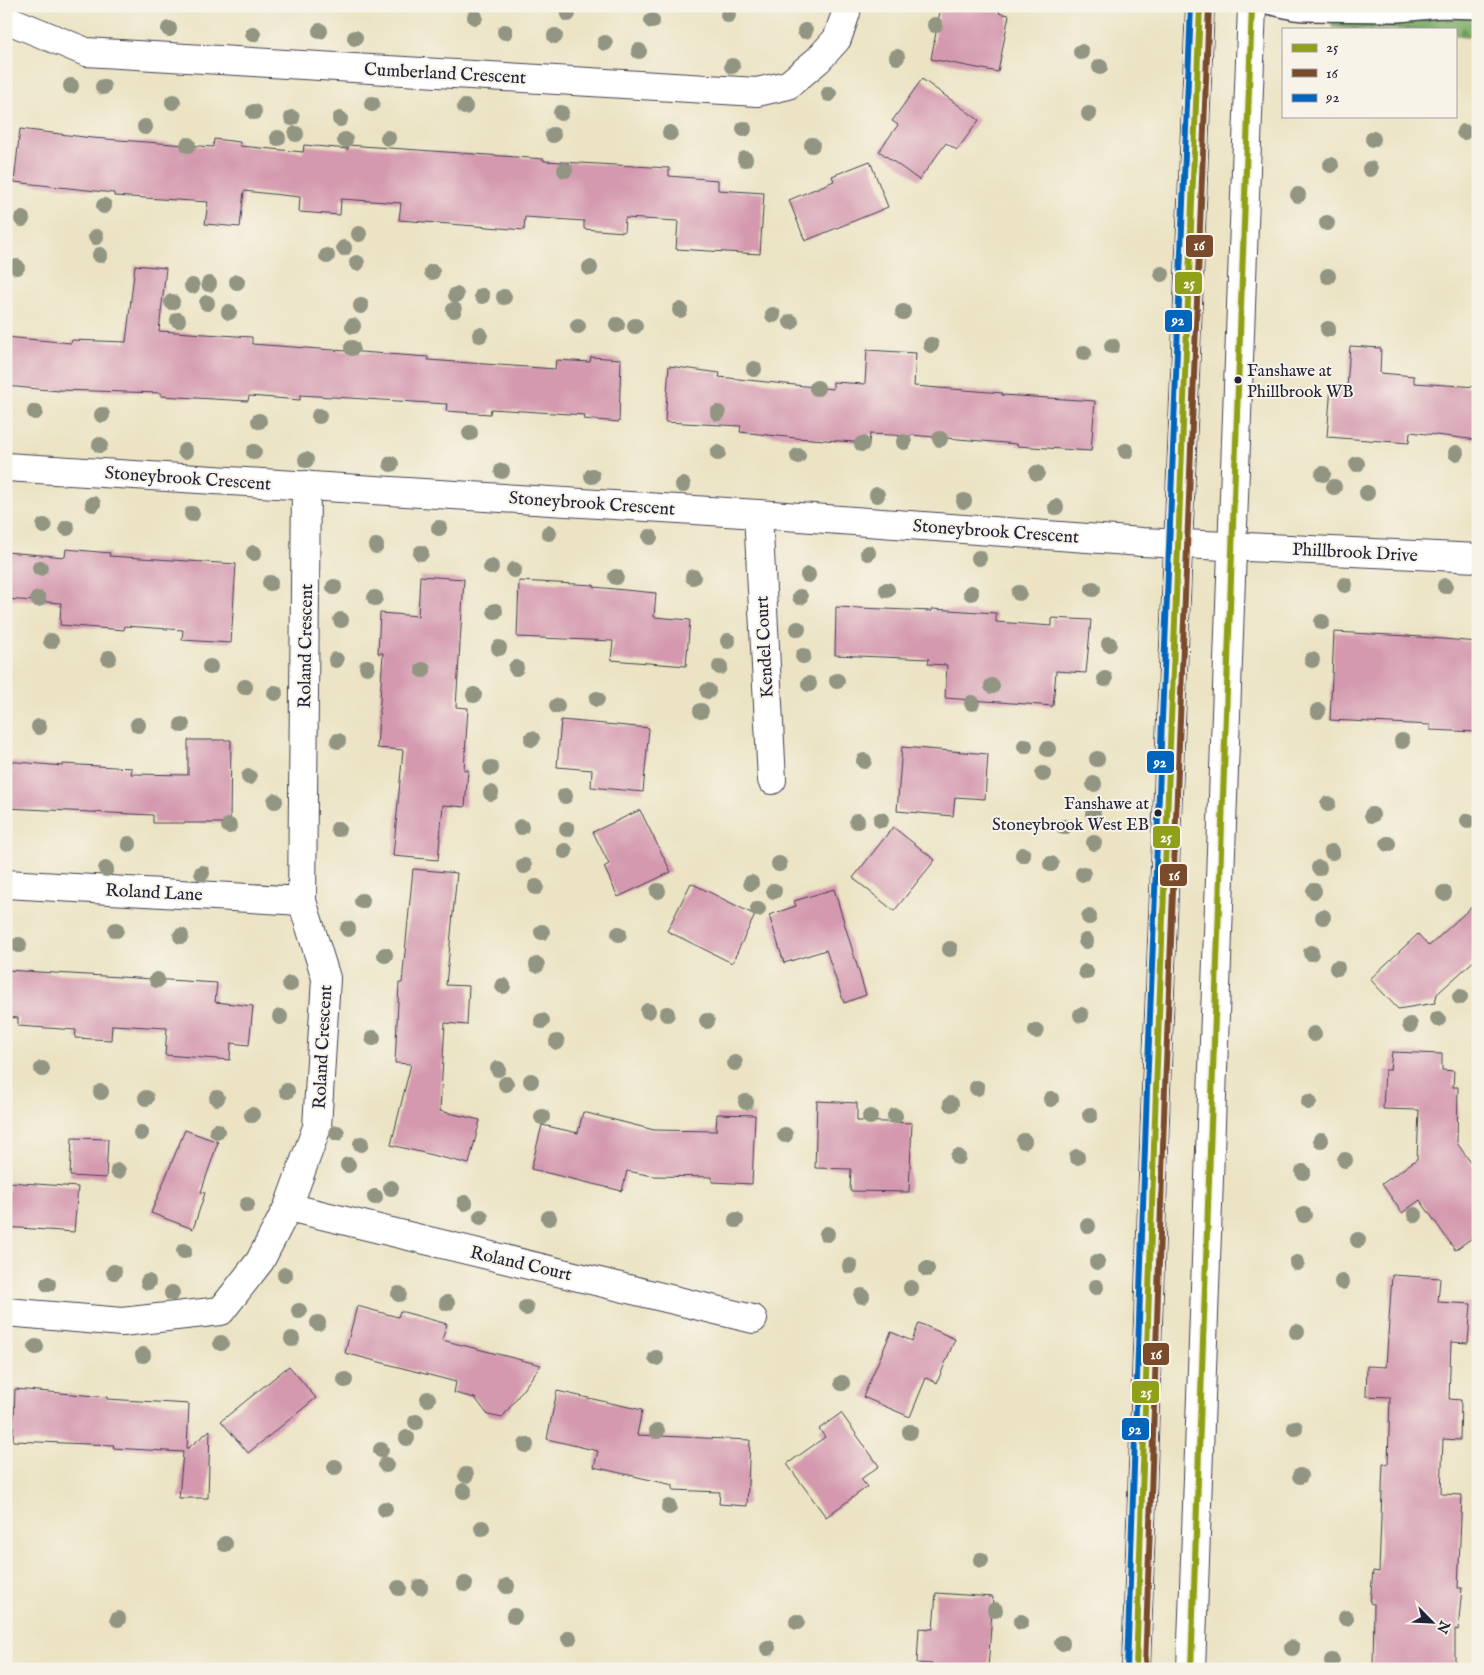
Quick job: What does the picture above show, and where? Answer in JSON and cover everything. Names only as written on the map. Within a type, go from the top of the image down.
[{"type":"street","name":"Cumberland Crescent","points":[[6,19],[86,52],[757,92],[788,85],[818,60],[837,39],[846,13],[846,6]]},
{"type":"street","points":[[1136,1669],[1177,543],[1200,6]]},
{"type":"street","points":[[1191,1669],[1252,6]]},
{"type":"street","name":"Stoneybrook Crescent","points":[[6,467],[1232,545]]},
{"type":"street","name":"Roland Crescent","points":[[6,1312],[122,1322],[221,1311],[260,1261],[288,1207],[317,1127],[326,978],[302,901],[306,485]]},
{"type":"street","name":"Kendel Court","points":[[758,514],[772,780]]},
{"type":"street","name":"Phillbrook Drive","points":[[1232,545],[1478,558]]},
{"type":"street","name":"Roland Lane","points":[[6,884],[302,901]]},
{"type":"street","name":"Roland Court","points":[[288,1207],[753,1319]]},
{"type":"lane","points":[[1267,6],[1305,13],[1399,14],[1435,8],[1478,11]]},
{"type":"green space","points":[[1332,6],[1478,6],[1478,37],[1456,35],[1456,28],[1332,27]]},
{"type":"building","points":[[941,6],[1001,6],[999,13],[1009,15],[998,72],[931,59]]},
{"type":"building","points":[[922,79],[979,120],[957,150],[946,143],[919,180],[879,151],[898,125],[892,121]]},
{"type":"building","points":[[20,129],[92,138],[213,147],[214,139],[240,142],[240,146],[303,152],[304,145],[348,149],[348,145],[544,159],[544,161],[669,168],[669,176],[718,180],[718,190],[764,193],[760,254],[676,249],[678,221],[625,218],[624,232],[584,229],[584,221],[525,217],[524,230],[399,220],[401,203],[341,199],[340,215],[299,212],[300,197],[244,191],[240,227],[205,224],[208,202],[114,196],[114,193],[14,182]]},
{"type":"building","points":[[870,161],[888,207],[805,241],[789,200],[834,181],[832,176]]},
{"type":"building","points":[[135,265],[166,268],[159,331],[252,337],[252,344],[428,357],[428,360],[555,369],[556,360],[590,362],[591,357],[621,359],[619,422],[584,419],[585,415],[491,409],[490,414],[446,411],[447,404],[300,395],[300,400],[249,396],[248,401],[161,396],[161,393],[59,391],[6,386],[6,337],[71,343],[72,340],[126,342]]},
{"type":"building","points":[[1350,346],[1381,348],[1380,373],[1414,376],[1414,383],[1478,387],[1478,440],[1410,432],[1409,443],[1327,437],[1331,386],[1347,387]]},
{"type":"building","points":[[867,350],[916,353],[914,386],[1002,393],[1002,395],[1095,401],[1091,451],[1017,446],[1017,444],[911,435],[870,434],[869,443],[740,432],[741,426],[665,422],[669,366],[720,373],[719,377],[833,389],[833,382],[865,384]]},
{"type":"building","points":[[66,549],[110,553],[109,556],[236,564],[231,643],[182,640],[183,630],[125,626],[124,630],[60,625],[61,603],[6,599],[6,552],[65,557]]},
{"type":"building","points":[[420,576],[464,579],[456,707],[468,708],[464,770],[468,770],[465,807],[443,805],[438,860],[393,856],[403,750],[377,748],[383,653],[378,653],[380,613],[418,616]]},
{"type":"building","points":[[519,581],[594,585],[594,587],[656,593],[654,617],[690,620],[686,666],[611,660],[613,641],[517,637]]},
{"type":"building","points":[[836,607],[932,611],[932,609],[996,613],[996,622],[1052,626],[1052,618],[1091,620],[1086,673],[1056,671],[1053,706],[945,698],[947,665],[928,664],[929,659],[835,655]]},
{"type":"building","points":[[1334,632],[1478,642],[1478,732],[1430,730],[1431,725],[1330,720]]},
{"type":"building","points":[[561,720],[649,728],[643,792],[591,787],[592,770],[557,767]]},
{"type":"building","points":[[188,740],[231,740],[230,823],[153,823],[153,815],[6,808],[6,761],[63,766],[63,764],[132,768],[131,774],[188,775]]},
{"type":"building","points":[[902,747],[988,754],[985,799],[955,797],[953,816],[897,811]]},
{"type":"building","points":[[640,810],[671,872],[618,897],[604,867],[609,864],[593,832]]},
{"type":"building","points":[[893,827],[935,860],[894,911],[853,878]]},
{"type":"building","points":[[413,869],[457,873],[446,985],[469,986],[467,1025],[445,1023],[440,1111],[480,1120],[469,1164],[391,1145],[411,1064],[395,1063],[399,983],[402,983]]},
{"type":"building","points":[[691,883],[755,915],[732,963],[667,931]]},
{"type":"building","points":[[834,889],[866,995],[844,1003],[826,950],[784,963],[769,915],[796,906],[794,901]]},
{"type":"building","points":[[1478,901],[1478,957],[1437,994],[1435,1003],[1398,1009],[1370,979],[1418,934],[1429,946]]},
{"type":"building","points":[[6,970],[217,983],[215,1002],[253,1006],[249,1045],[231,1043],[230,1060],[165,1055],[167,1028],[112,1025],[111,1040],[75,1038],[76,1030],[18,1026],[18,1018],[6,1017]]},
{"type":"building","points":[[1392,1052],[1442,1054],[1442,1070],[1454,1071],[1453,1087],[1458,1087],[1457,1143],[1478,1173],[1478,1234],[1455,1250],[1420,1200],[1402,1213],[1382,1184],[1417,1159],[1419,1110],[1383,1109],[1385,1070],[1390,1070]]},
{"type":"building","points":[[817,1101],[857,1103],[857,1121],[912,1123],[909,1192],[850,1191],[851,1169],[815,1168]]},
{"type":"building","points":[[583,1112],[654,1130],[716,1131],[717,1114],[755,1115],[752,1184],[712,1182],[712,1177],[653,1176],[627,1171],[622,1191],[531,1169],[542,1125],[578,1133]]},
{"type":"building","points":[[185,1130],[218,1142],[201,1192],[205,1193],[193,1229],[151,1213]]},
{"type":"building","points":[[72,1138],[108,1139],[106,1178],[70,1176]]},
{"type":"building","points":[[9,1182],[78,1187],[74,1232],[6,1227]]},
{"type":"building","points":[[1392,1275],[1440,1278],[1438,1302],[1471,1304],[1468,1343],[1451,1342],[1449,1399],[1461,1400],[1460,1440],[1443,1439],[1441,1494],[1462,1495],[1458,1588],[1462,1588],[1458,1630],[1455,1629],[1455,1669],[1373,1669],[1374,1604],[1370,1603],[1373,1571],[1379,1572],[1383,1463],[1388,1464],[1390,1397],[1366,1396],[1367,1366],[1386,1367]]},
{"type":"building","points":[[357,1306],[398,1317],[400,1311],[447,1324],[442,1340],[541,1365],[502,1418],[488,1415],[475,1398],[454,1393],[456,1382],[345,1353]]},
{"type":"building","points":[[919,1323],[955,1339],[937,1383],[926,1378],[910,1417],[863,1397],[891,1332],[912,1341]]},
{"type":"building","points":[[289,1366],[316,1398],[248,1453],[221,1421]]},
{"type":"building","points":[[15,1389],[107,1397],[107,1399],[189,1404],[187,1449],[210,1430],[208,1498],[179,1498],[183,1452],[113,1448],[114,1445],[13,1441]]},
{"type":"building","points":[[557,1391],[642,1410],[637,1435],[750,1440],[747,1506],[719,1504],[720,1492],[673,1490],[673,1485],[594,1467],[598,1451],[547,1439]]},
{"type":"building","points":[[841,1413],[879,1466],[861,1479],[867,1487],[826,1517],[787,1464],[825,1437],[819,1429]]},
{"type":"building","points":[[936,1593],[993,1597],[988,1669],[931,1669],[932,1664],[917,1663],[919,1628],[933,1629]]},
{"type":"transit line","name":"92","points":[[1127,1669],[1147,1089],[1191,6]]},
{"type":"transit line","name":"25","points":[[1136,1669],[1156,1089],[1200,6]]},
{"type":"transit line","name":"16","points":[[1145,1669],[1165,1089],[1209,6]]},
{"type":"transit line","name":"25","points":[[1191,1669],[1252,6]]},
{"type":"place","name":"Fanshawe at Phillbrook WB","points":[[1238,380]]},
{"type":"place","name":"Fanshawe at Stoneybrook West EB","points":[[1158,813]]}]
